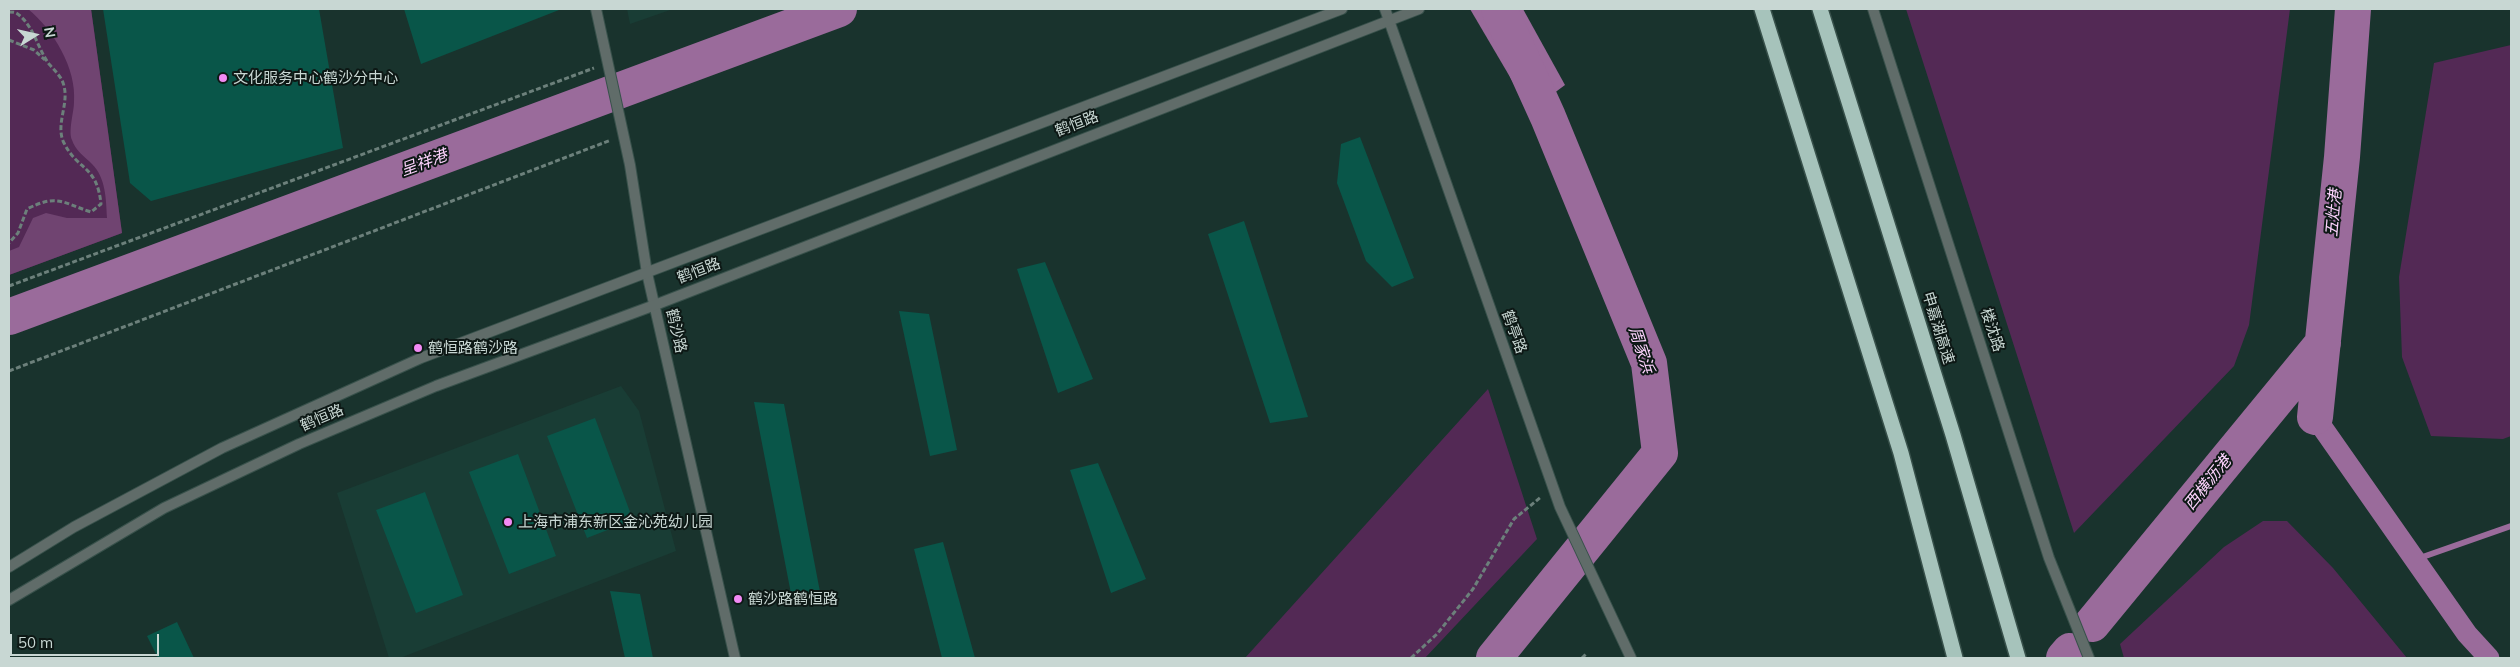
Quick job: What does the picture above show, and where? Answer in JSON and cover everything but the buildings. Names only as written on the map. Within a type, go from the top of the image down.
[{"type":"highway","points":[[1762,9],[1901,454],[1956,658]]},
{"type":"highway","name":"申嘉湖高速","points":[[1820,9],[1953,435],[2018,658]]},
{"type":"street","name":"鹤恒路","points":[[9,567],[74,527],[222,448],[421,358],[1342,9]]},
{"type":"street","name":"鹤亭路","points":[[1385,9],[1560,506],[1631,658]]},
{"type":"street","name":"鹤恒路","points":[[9,600],[164,508],[299,444],[436,386],[654,305],[1419,9]]},
{"type":"street","name":"楼沈路","points":[[1873,9],[2049,558],[2089,658]]},
{"type":"street","name":"鹤沙路","points":[[597,14],[630,165],[646,273],[736,658]]},
{"type":"path","points":[[9,12],[18,13],[28,24],[49,63]]},
{"type":"path","points":[[9,40],[34,50],[60,76],[64,87],[64,106],[60,125],[63,142],[73,157],[90,171],[99,189],[100,204],[91,212],[52,199],[40,202],[27,209],[18,233],[9,243]]},
{"type":"path","points":[[9,286],[608,63]]},
{"type":"path","points":[[9,371],[623,135]]},
{"type":"path","points":[[1410,658],[1437,634],[1473,589],[1514,518],[1554,488]]},
{"type":"path","points":[[1582,658],[1586,654]]},
{"type":"shaded area","points":[[9,9],[91,9],[122,233],[9,275]]},
{"type":"shaded area","points":[[28,9],[91,9],[122,233],[9,275],[9,251],[19,247],[33,218],[46,213],[67,218],[107,218],[103,182],[97,170],[75,147],[71,136],[74,106],[72,76],[54,39],[46,27]]},
{"type":"shaded area","points":[[627,9],[673,9],[630,24]]},
{"type":"shaded area","points":[[1470,9],[1523,9],[1565,85],[1530,111]]},
{"type":"shaded area","points":[[1906,9],[2290,9],[2249,325],[2234,366],[2074,533]]},
{"type":"shaded area","points":[[2511,45],[2511,436],[2503,439],[2431,436],[2402,357],[2399,277],[2434,63]]},
{"type":"shaded area","name":"上海市浦东新区金沁苑幼儿园","points":[[621,386],[639,411],[676,551],[400,658],[389,658],[337,493]]},
{"type":"shaded area","points":[[1488,389],[1537,539],[1425,658],[1245,658]]},
{"type":"shaded area","points":[[2263,521],[2287,521],[2333,568],[2407,658],[2124,658],[2120,644],[2224,547]]},
{"type":"waterway","name":"呈祥港","points":[[9,317],[839,9]]},
{"type":"waterway","name":"周家浜","points":[[1494,658],[1660,453],[1649,363],[1548,117],[1499,9]]},
{"type":"waterway","name":"五灶港","points":[[2315,417],[2342,157],[2353,9]]},
{"type":"waterway","name":"西横沥港","points":[[2092,624],[2323,343]]},
{"type":"waterway","points":[[2315,417],[2467,634],[2489,658]]},
{"type":"waterway","points":[[2414,560],[2511,526]]},
{"type":"waterway","name":"西横沥港","points":[[2064,658],[2070,651]]},
{"type":"place","name":"文化服务中心鹤沙分中心","points":[[223,78]]},
{"type":"place","name":"鹤恒路鹤沙路","points":[[418,348]]},
{"type":"place","name":"上海市浦东新区金沁苑幼儿园","points":[[508,522]]},
{"type":"place","name":"鹤沙路鹤恒路","points":[[738,599]]}]
